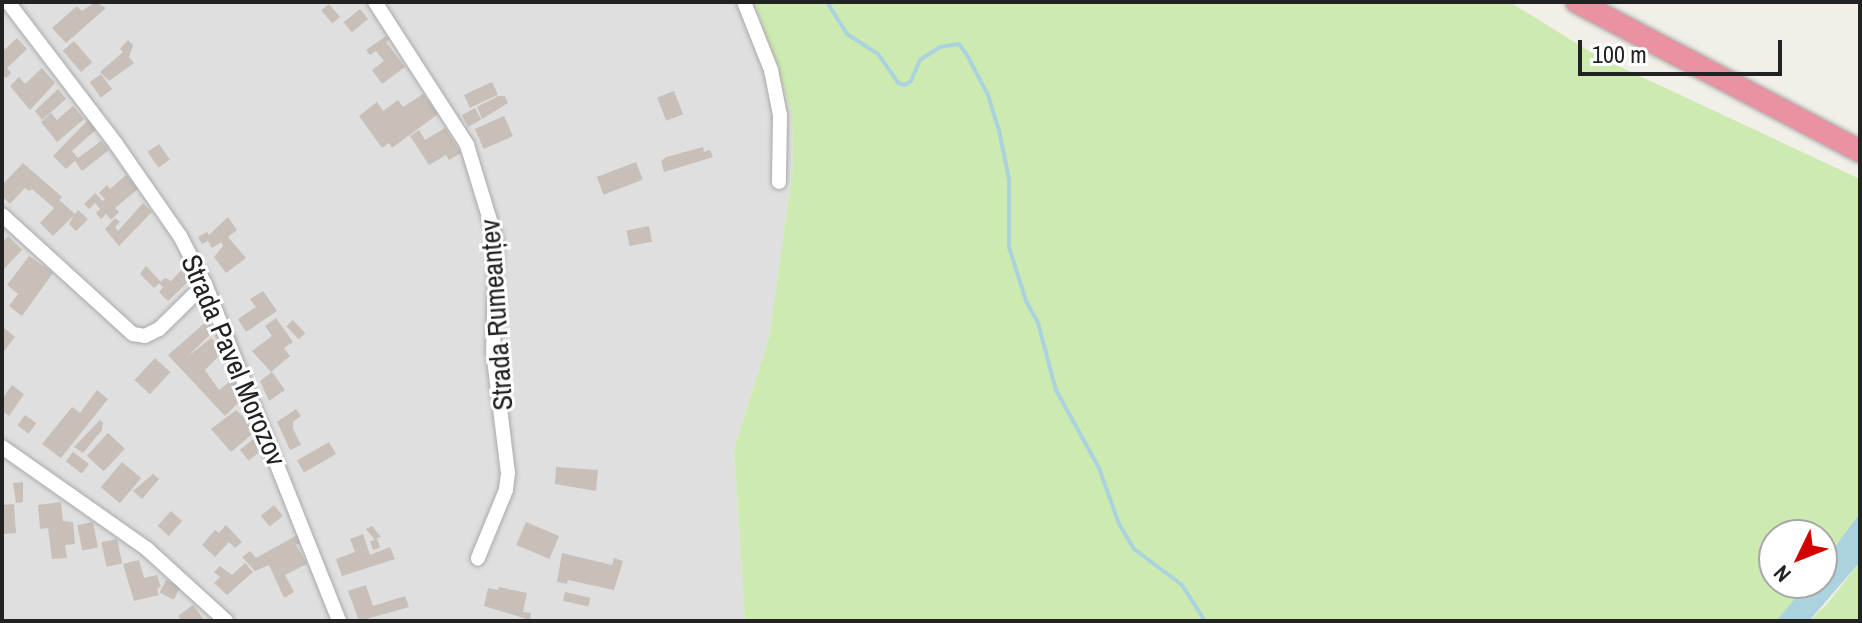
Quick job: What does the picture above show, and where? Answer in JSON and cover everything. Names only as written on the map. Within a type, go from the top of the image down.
[{"type":"highway","points":[[1577,2],[1860,151]]},
{"type":"street","name":"Strada Pavel Morozov","points":[[8,2],[180,236],[205,284],[339,621]]},
{"type":"street","name":"Strada Rumeanțev","points":[[375,2],[467,145],[496,240],[493,351],[508,473],[506,490],[478,558]]},
{"type":"street","points":[[744,2],[771,70],[780,115],[779,182]]},
{"type":"street","points":[[2,215],[133,334],[145,336],[159,329],[205,284]]},
{"type":"street","points":[[2,447],[147,549],[226,621]]},
{"type":"shaded area","points":[[2,2],[755,2],[792,113],[793,167],[769,338],[734,448],[745,621],[2,621]]},
{"type":"green space","points":[[755,2],[1510,2],[1597,56],[1860,179],[1860,513],[1838,543],[1838,519],[1758,519],[1758,599],[1795,599],[1776,621],[745,621],[734,448],[769,338],[793,167],[792,113]]},
{"type":"green space","points":[[1860,562],[1860,621],[1809,621],[1831,599],[1838,599],[1838,590]]},
{"type":"water","points":[[1860,513],[1860,562],[1838,587],[1838,543]]},
{"type":"water","points":[[1795,599],[1828,599],[1809,621],[1776,621]]},
{"type":"building","points":[[95,2],[106,8],[66,43],[52,28],[77,6],[82,11]]},
{"type":"building","points":[[329,4],[340,17],[332,23],[321,10]]},
{"type":"building","points":[[360,9],[368,19],[352,32],[344,22]]},
{"type":"building","points":[[386,36],[389,39],[386,42],[405,67],[382,84],[372,70],[384,61],[376,51],[370,55],[366,50]]},
{"type":"building","points":[[17,38],[27,49],[7,68],[11,73],[6,78],[2,74],[2,52]]},
{"type":"building","points":[[128,40],[133,45],[129,57],[134,63],[109,81],[100,72],[123,52],[120,49]]},
{"type":"building","points":[[74,41],[92,62],[81,72],[63,51]]},
{"type":"building","points":[[42,68],[55,83],[30,110],[10,86],[19,77],[25,84]]},
{"type":"building","points":[[101,74],[112,89],[101,98],[90,82]]},
{"type":"building","points":[[492,82],[498,95],[470,108],[464,95]]},
{"type":"building","points":[[58,89],[66,99],[42,120],[35,111]]},
{"type":"building","points":[[674,91],[683,114],[666,121],[657,97]]},
{"type":"building","points":[[423,94],[438,114],[392,148],[389,143],[382,148],[359,116],[377,102],[383,111],[398,100],[403,107]]},
{"type":"building","points":[[498,96],[505,96],[508,103],[482,119],[477,107]]},
{"type":"building","points":[[73,106],[84,119],[57,142],[41,122],[51,113],[57,120]]},
{"type":"building","points":[[475,108],[481,119],[468,127],[462,115]]},
{"type":"building","points":[[504,116],[513,136],[484,149],[475,129]]},
{"type":"building","points":[[91,117],[99,127],[72,151],[78,158],[101,141],[109,150],[82,171],[75,161],[66,169],[53,156]]},
{"type":"building","points":[[445,128],[461,153],[449,160],[446,155],[429,165],[410,136],[419,130],[425,140]]},
{"type":"building","points":[[159,144],[170,160],[158,168],[148,152]]},
{"type":"building","points":[[703,147],[704,152],[710,150],[713,157],[664,172],[661,161],[666,157]]},
{"type":"building","points":[[636,162],[643,180],[604,195],[597,177]]},
{"type":"building","points":[[23,163],[62,197],[59,200],[75,214],[78,210],[88,219],[76,231],[69,224],[74,215],[53,236],[40,223],[54,208],[32,189],[29,191],[25,188],[10,204],[2,196],[2,185]]},
{"type":"building","points":[[126,175],[138,189],[115,208],[119,212],[111,220],[106,214],[101,219],[96,213],[100,209],[95,203],[89,209],[84,204],[95,193],[103,201],[105,199],[99,193],[107,185],[110,189]]},
{"type":"building","points":[[143,203],[152,212],[119,246],[105,229],[115,218],[120,222],[115,227],[118,231]]},
{"type":"building","points":[[228,217],[237,230],[228,237],[246,258],[226,273],[214,257],[223,246],[221,242],[212,248],[208,241],[202,244],[198,237],[207,232],[209,235]]},
{"type":"building","points":[[649,226],[652,242],[629,246],[626,230]]},
{"type":"building","points":[[8,236],[22,250],[2,271],[2,243]]},
{"type":"building","points":[[29,256],[53,273],[22,316],[9,306],[18,294],[7,285]]},
{"type":"building","points":[[146,266],[161,282],[154,288],[140,274]]},
{"type":"building","points":[[184,267],[194,276],[168,301],[159,292],[163,287],[159,283],[165,278],[171,281]]},
{"type":"building","points":[[263,291],[277,311],[246,332],[238,319],[256,307],[250,299]]},
{"type":"building","points":[[276,318],[293,342],[284,348],[290,356],[271,372],[252,351],[272,336],[265,326]]},
{"type":"building","points":[[293,320],[305,333],[299,339],[286,326]]},
{"type":"building","points":[[207,321],[215,330],[187,357],[211,338],[224,351],[205,370],[219,390],[232,380],[245,396],[225,416],[168,355]]},
{"type":"building","points":[[2,329],[15,337],[2,354]]},
{"type":"building","points":[[155,358],[170,372],[150,394],[135,380]]},
{"type":"building","points":[[272,372],[285,390],[269,401],[260,381]]},
{"type":"building","points":[[12,385],[24,394],[9,416],[2,411],[2,399]]},
{"type":"building","points":[[97,390],[108,399],[61,458],[42,444],[72,407],[80,413]]},
{"type":"building","points":[[296,409],[301,416],[293,422],[293,429],[301,445],[290,450],[277,422]]},
{"type":"building","points":[[236,410],[257,430],[231,452],[211,429]]},
{"type":"building","points":[[25,415],[36,423],[29,434],[17,426]]},
{"type":"building","points":[[100,420],[102,430],[83,453],[74,447]]},
{"type":"building","points":[[108,433],[125,449],[104,471],[87,456]]},
{"type":"building","points":[[257,436],[266,447],[249,461],[240,450]]},
{"type":"building","points":[[329,442],[336,454],[304,473],[297,460]]},
{"type":"building","points":[[73,452],[89,464],[82,474],[66,462]]},
{"type":"building","points":[[122,462],[141,478],[120,503],[101,487]]},
{"type":"building","points":[[556,467],[598,470],[596,491],[555,484]]},
{"type":"building","points":[[153,474],[159,479],[142,499],[133,491]]},
{"type":"building","points":[[23,482],[23,502],[16,503],[13,483]]},
{"type":"building","points":[[61,502],[63,521],[73,522],[75,544],[65,545],[67,558],[52,559],[48,528],[40,529],[38,505]]},
{"type":"building","points":[[14,504],[16,533],[2,534],[2,505]]},
{"type":"building","points":[[274,505],[283,516],[270,527],[261,516]]},
{"type":"building","points":[[171,511],[182,521],[169,536],[158,526]]},
{"type":"building","points":[[93,522],[98,548],[82,551],[77,525]]},
{"type":"building","points":[[526,522],[559,536],[549,559],[516,545]]},
{"type":"building","points":[[226,525],[242,542],[235,548],[229,542],[215,557],[202,545],[215,530],[219,533]]},
{"type":"building","points":[[372,526],[381,537],[377,538],[380,548],[373,550],[370,541],[375,540],[366,529]]},
{"type":"building","points":[[301,533],[304,541],[296,545],[307,564],[285,575],[294,592],[284,598],[269,565],[255,571],[242,557],[250,551],[256,558]]},
{"type":"building","points":[[363,534],[370,555],[390,547],[395,559],[342,576],[336,559],[355,552],[350,539]]},
{"type":"building","points":[[117,539],[122,563],[107,567],[101,542]]},
{"type":"building","points":[[562,553],[612,565],[614,558],[623,561],[614,590],[568,580],[567,584],[557,582]]},
{"type":"building","points":[[139,560],[144,578],[157,575],[161,587],[157,588],[159,595],[134,601],[123,564]]},
{"type":"building","points":[[245,563],[253,572],[227,595],[214,583],[220,577],[214,572],[220,566],[232,575]]},
{"type":"building","points":[[166,580],[180,587],[174,600],[160,592]]},
{"type":"building","points":[[366,585],[373,606],[405,596],[409,607],[359,621],[348,591]]},
{"type":"building","points":[[499,587],[527,593],[523,612],[531,613],[530,620],[484,606],[488,588],[498,590]]},
{"type":"building","points":[[565,592],[590,598],[588,607],[563,601]]},
{"type":"building","points":[[193,605],[204,620],[182,621],[178,616]]},
{"type":"waterway","points":[[827,2],[847,34],[878,54],[898,83],[905,85],[911,81],[920,60],[940,47],[959,44],[967,55],[988,95],[999,130],[1009,179],[1009,247],[1026,301],[1038,323],[1056,390],[1099,468],[1119,524],[1134,549],[1182,585],[1205,621]]}]
